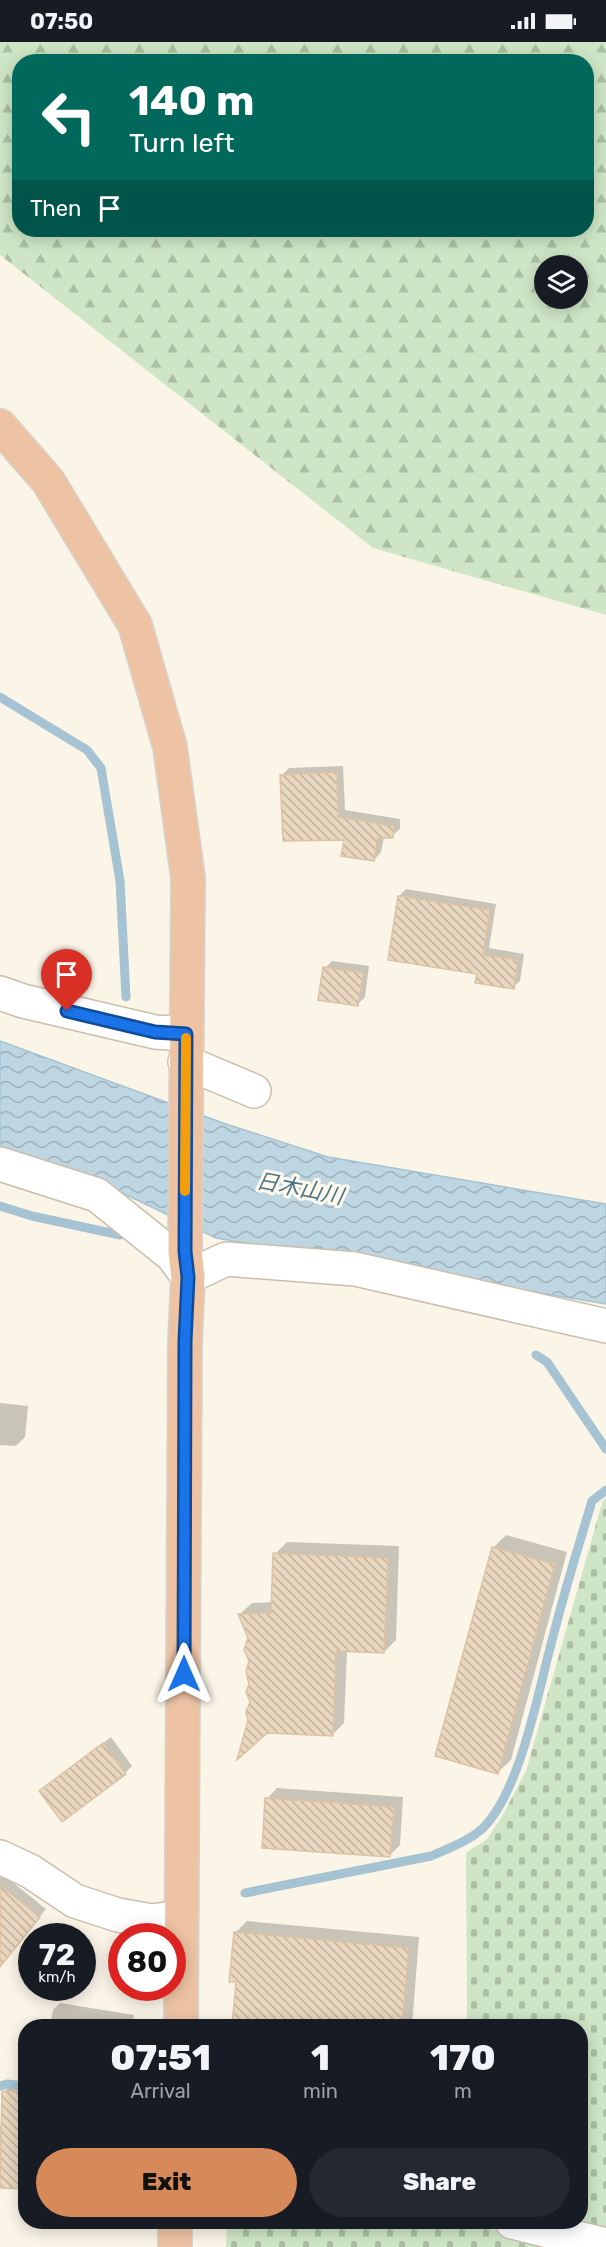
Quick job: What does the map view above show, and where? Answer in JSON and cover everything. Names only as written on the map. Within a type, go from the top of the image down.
[{"type":"highway","points":[[0,426],[48,481],[135,625],[170,747],[188,878],[181,2019]]},
{"type":"highway","points":[[175,2229],[175,2247]]},
{"type":"street","points":[[0,993],[23,1001],[155,1032],[186,1048],[254,1091]]},
{"type":"street","points":[[0,1164],[97,1195],[186,1264],[226,1259],[355,1269],[606,1326]]},
{"type":"street","points":[[0,1857],[30,1871],[75,1901],[118,1915],[152,1921],[180,1917]]},
{"type":"street","points":[[541,2229],[606,2245]]},
{"type":"green space","points":[[0,42],[606,42],[606,615],[373,548],[0,255]]},
{"type":"green space","points":[[606,1499],[606,2237],[573,2229],[588,2229],[588,2019],[467,2019],[466,1853],[487,1839],[500,1820],[526,1771],[603,1500]]},
{"type":"green space","points":[[227,2229],[490,2229],[571,2247],[226,2247]]},
{"type":"water","name":"日木山川","points":[[0,1041],[223,1123],[328,1157],[606,1204],[606,1304],[216,1238],[110,1187],[0,1149]]},
{"type":"building","points":[[337,772],[338,817],[394,826],[393,838],[378,838],[374,861],[341,856],[344,840],[283,841],[280,775]]},
{"type":"building","points":[[398,896],[490,910],[483,955],[518,960],[514,989],[475,983],[477,974],[388,960]]},
{"type":"building","points":[[323,967],[363,973],[358,1006],[318,1000]]},
{"type":"building","points":[[492,1547],[555,1564],[498,1774],[435,1756]]},
{"type":"building","points":[[273,1553],[388,1558],[384,1653],[336,1651],[333,1736],[267,1733],[237,1760],[248,1720],[246,1712],[250,1702],[246,1692],[249,1684],[246,1671],[249,1661],[244,1650],[248,1638],[238,1614],[271,1613]]},
{"type":"building","points":[[103,1743],[126,1774],[62,1822],[39,1791]]},
{"type":"building","points":[[265,1798],[394,1807],[390,1857],[262,1848]]},
{"type":"building","points":[[0,1885],[40,1917],[35,1923],[18,1923],[18,1944],[0,1967]]},
{"type":"building","points":[[234,1932],[409,1948],[403,2019],[233,2019],[236,1982],[229,1982]]},
{"type":"building","points":[[2,2091],[18,2092],[18,2189],[0,2188]]},
{"type":"waterway","points":[[0,697],[87,750],[101,768],[120,881],[126,997]]},
{"type":"waterway","points":[[0,1206],[32,1216],[120,1235]]},
{"type":"waterway","points":[[536,1355],[547,1362],[606,1449]]},
{"type":"waterway","points":[[245,1893],[431,1856],[465,1840],[483,1828],[497,1811],[519,1763],[592,1501],[606,1490]]},
{"type":"waterway","points":[[0,2086],[18,2085]]},
{"type":"slow traffic","points":[[185,1191],[186,1038]]},
{"type":"route","points":[[67,1011],[155,1032],[186,1034],[185,1251],[188,1277],[185,1341],[184,1674]]}]
